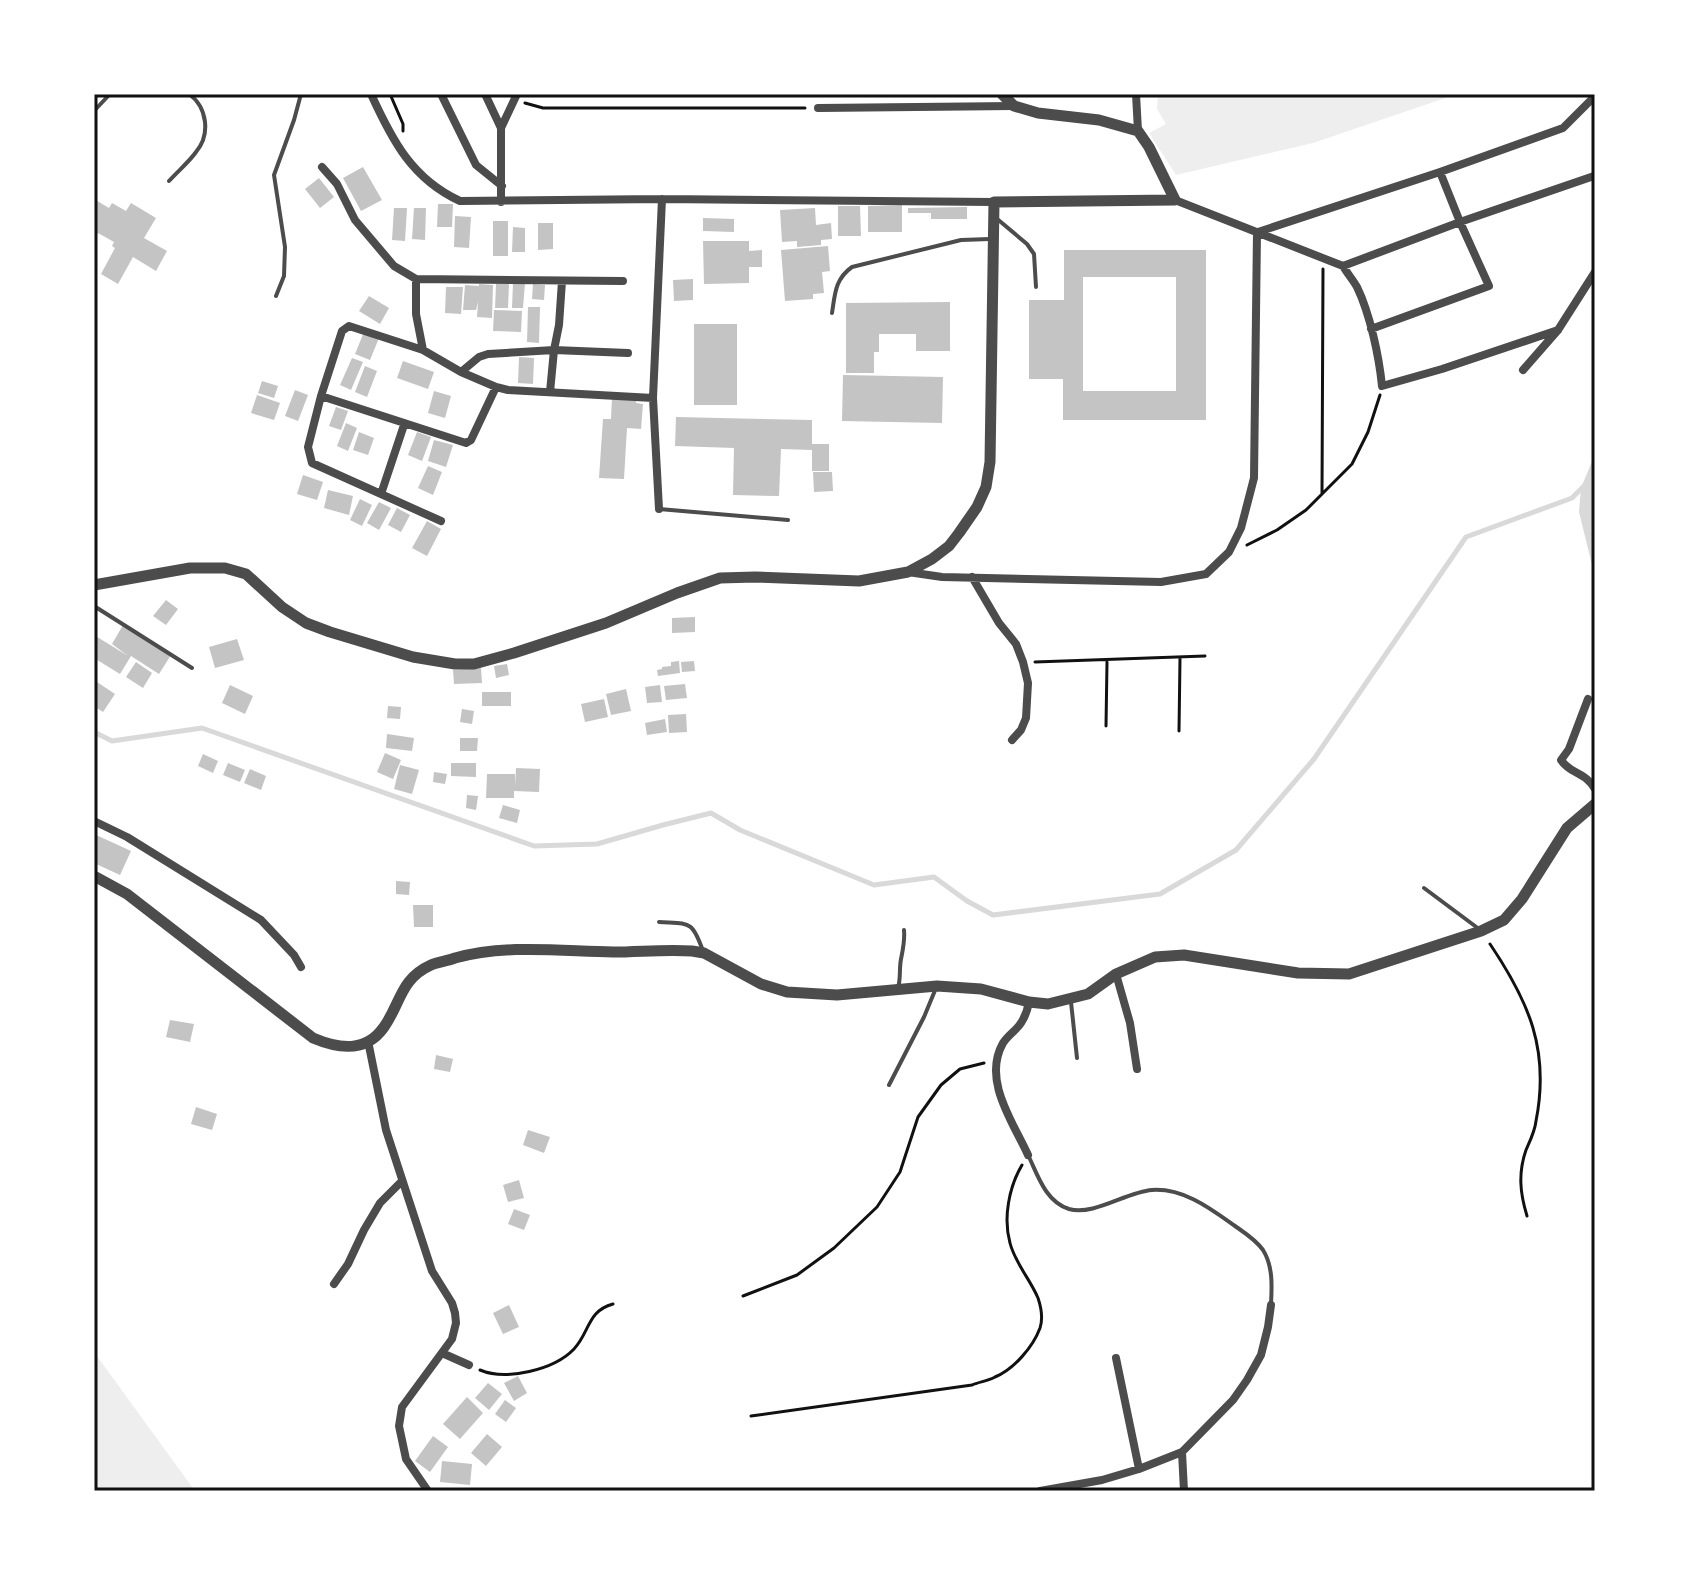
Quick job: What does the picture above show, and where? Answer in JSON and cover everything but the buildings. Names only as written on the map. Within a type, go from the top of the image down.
[{"type":"street","points":[[371,94],[392,136],[420,175],[442,193],[460,201],[1175,200],[1343,266],[1357,288],[1371,329],[1382,386],[1558,330]]},
{"type":"street","points":[[441,94],[476,165],[502,186]]},
{"type":"street","points":[[485,94],[501,128],[501,202]]},
{"type":"street","points":[[1002,94],[1014,106]]},
{"type":"street","points":[[1136,94],[1138,131],[1175,200]]},
{"type":"street","points":[[501,128],[515,97]]},
{"type":"street","points":[[1257,232],[1563,128],[1594,97]]},
{"type":"street","points":[[818,108],[1014,106],[1038,113],[1099,120],[1138,131]]},
{"type":"street","points":[[322,167],[337,184],[355,220],[394,266],[416,279],[623,281]]},
{"type":"street","points":[[1371,329],[1489,286],[1440,172]]},
{"type":"street","points":[[1343,266],[1594,176]]},
{"type":"street","points":[[659,509],[653,398],[662,199]]},
{"type":"street","points":[[94,585],[190,568],[225,568],[246,574],[282,607],[306,623],[413,657],[474,664],[606,623],[720,578],[859,581],[908,572],[949,546],[977,507],[986,487],[990,462],[994,202]]},
{"type":"street","points":[[908,572],[942,577],[1161,582],[1206,574],[1229,552],[1241,528],[1254,478],[1257,232]]},
{"type":"street","points":[[1523,370],[1558,330],[1595,272]]},
{"type":"street","points":[[416,279],[416,314],[423,350]]},
{"type":"street","points":[[550,392],[562,281]]},
{"type":"street","points":[[441,521],[312,463],[308,447],[321,396],[342,331],[349,326],[423,350],[461,372],[508,390],[653,398]]},
{"type":"street","points":[[461,372],[479,357],[488,354],[554,350],[628,353]]},
{"type":"street","points":[[321,396],[466,443],[471,440],[496,387]]},
{"type":"street","points":[[381,494],[404,425]]},
{"type":"street","points":[[972,577],[999,623],[1016,644],[1023,662],[1028,683],[1026,718],[1012,740]]},
{"type":"street","points":[[1588,699],[1569,749],[1561,760],[1568,769],[1585,776],[1595,789]]},
{"type":"street","points":[[94,876],[127,894],[313,1038],[342,1047],[368,1041],[384,1028],[403,988],[431,965],[467,955],[523,948],[704,953],[761,984],[787,992],[837,995],[937,986],[981,989],[1048,1004],[1088,994],[1116,974],[1155,957],[1184,955],[1298,973],[1349,974],[1481,931],[1504,920],[1522,899],[1567,828],[1595,804]]},
{"type":"street","points":[[94,821],[127,837],[261,920],[294,955],[301,967]]},
{"type":"street","points":[[1116,974],[1130,1023],[1137,1069]]},
{"type":"street","points":[[1028,1155],[999,1091],[997,1062],[1006,1038],[1025,1018],[1029,1002]]},
{"type":"street","points":[[368,1041],[386,1130],[402,1181],[432,1271],[455,1313],[452,1339],[402,1407],[399,1426],[406,1459],[428,1491]]},
{"type":"street","points":[[334,1284],[380,1203],[402,1181]]},
{"type":"street","points":[[1040,1491],[1102,1480],[1182,1452],[1233,1400],[1247,1380],[1261,1355],[1271,1305]]},
{"type":"street","points":[[442,1353],[469,1365]]},
{"type":"street","points":[[1116,1358],[1139,1469]]},
{"type":"street","points":[[1182,1452],[1184,1491]]},
{"type":"lane","points":[[94,111],[110,94]]},
{"type":"lane","points":[[169,181],[198,150],[204,137],[206,118],[197,100],[189,94]]},
{"type":"lane","points":[[276,296],[284,276],[285,247],[274,175],[301,94]]},
{"type":"lane","points":[[993,216],[1027,244],[1034,254],[1036,287]]},
{"type":"lane","points":[[832,313],[835,287],[852,267],[961,240],[993,239]]},
{"type":"lane","points":[[659,509],[788,520]]},
{"type":"lane","points":[[94,606],[192,668]]},
{"type":"lane","points":[[1424,888],[1481,931]]},
{"type":"lane","points":[[659,922],[690,925],[704,953]]},
{"type":"lane","points":[[897,990],[901,979],[904,930]]},
{"type":"lane","points":[[889,1085],[937,986]]},
{"type":"lane","points":[[1070,1000],[1077,1058]]},
{"type":"lane","points":[[1028,1155],[1050,1197],[1071,1209],[1084,1210],[1153,1190],[1167,1190],[1205,1204],[1262,1249],[1269,1263],[1271,1305]]},
{"type":"path","points":[[515,97],[543,108],[818,108]]},
{"type":"path","points":[[1322,493],[1323,258]]},
{"type":"path","points":[[1229,552],[1277,530],[1306,510],[1352,464],[1368,432],[1382,386]]},
{"type":"path","points":[[1023,662],[1205,656]]},
{"type":"path","points":[[1179,731],[1180,658]]},
{"type":"path","points":[[1106,726],[1107,660]]},
{"type":"path","points":[[1481,931],[1520,992],[1538,1043],[1542,1071],[1536,1125],[1521,1171],[1522,1200],[1527,1216]]},
{"type":"path","points":[[743,1296],[797,1275],[834,1248],[877,1207],[900,1172],[918,1117],[941,1085],[960,1069],[997,1062]]},
{"type":"path","points":[[751,1416],[972,1385],[997,1377],[1017,1362],[1041,1327],[1042,1311],[1009,1242],[1007,1222],[1010,1197],[1028,1155]]},
{"type":"path","points":[[469,1365],[488,1374],[502,1374],[532,1371],[551,1365],[572,1352],[598,1310],[613,1304]]},
{"type":"shaded area","points":[[1158,94],[1457,94],[1313,143],[1176,175],[1149,133],[1166,124],[1157,109]]},
{"type":"shaded area","points":[[1595,454],[1595,577],[1579,512],[1581,488]]},
{"type":"shaded area","points":[[94,1352],[195,1491],[94,1491]]},
{"type":"waterway","points":[[94,732],[112,741],[202,728],[534,846],[597,844],[711,813],[740,830],[874,885],[934,877],[993,915],[1160,894],[1236,850],[1314,759],[1466,537],[1572,498],[1595,475]]}]
